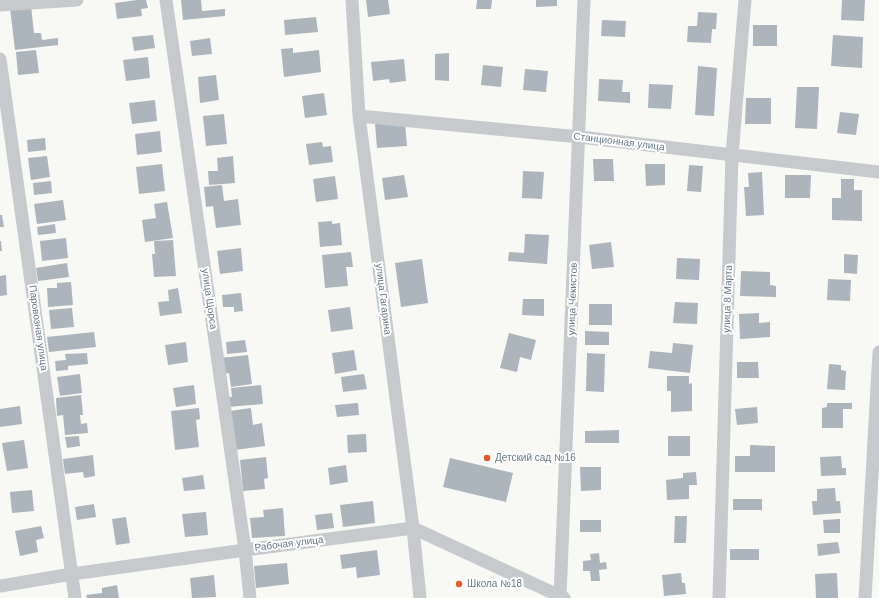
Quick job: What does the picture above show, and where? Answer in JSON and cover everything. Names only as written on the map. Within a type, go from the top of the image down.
[{"type":"street","points":[[0,5],[77,0]]},
{"type":"street","name":"улица Щорса","points":[[166,0],[245,550],[250,598]]},
{"type":"street","name":"улица Гагарина","points":[[352,0],[359,116],[413,528],[420,598]]},
{"type":"street","name":"улица Чекистов","points":[[562,598],[584,0]]},
{"type":"street","name":"улица 8 Марта","points":[[719,598],[732,155],[745,0]]},
{"type":"street","name":"Паровозная улица","points":[[0,59],[75,598]]},
{"type":"street","name":"Станционная улица","points":[[359,116],[580,137],[879,172]]},
{"type":"street","points":[[865,598],[879,352]]},
{"type":"street","points":[[413,528],[562,598]]},
{"type":"street","name":"Рабочая улица","points":[[0,586],[72,574],[413,528]]},
{"type":"building","points":[[146,0],[148,8],[141,9],[142,16],[117,19],[115,3]]},
{"type":"building","points":[[181,0],[201,0],[202,11],[225,9],[225,16],[183,20]]},
{"type":"building","points":[[366,0],[388,0],[390,14],[368,17]]},
{"type":"building","points":[[477,0],[492,0],[491,9],[476,9]]},
{"type":"building","points":[[536,0],[557,0],[557,6],[536,7]]},
{"type":"building","points":[[842,0],[865,0],[864,21],[841,20]]},
{"type":"building","points":[[31,6],[34,33],[41,33],[42,40],[58,38],[58,45],[15,50],[10,8]]},
{"type":"building","points":[[698,12],[717,13],[716,29],[712,29],[711,43],[687,42],[688,26],[697,26]]},
{"type":"building","points":[[316,17],[318,32],[285,35],[284,20]]},
{"type":"building","points":[[602,20],[626,21],[625,37],[601,36]]},
{"type":"building","points":[[753,25],[777,25],[777,46],[753,46]]},
{"type":"building","points":[[153,35],[155,48],[134,51],[132,37]]},
{"type":"building","points":[[833,35],[863,37],[862,68],[831,66]]},
{"type":"building","points":[[210,38],[212,54],[192,56],[190,41]]},
{"type":"building","points":[[293,48],[293,53],[319,50],[321,72],[284,77],[281,49]]},
{"type":"building","points":[[36,50],[39,73],[18,75],[16,52]]},
{"type":"building","points":[[449,53],[449,81],[435,80],[435,54]]},
{"type":"building","points":[[148,57],[150,78],[126,81],[123,60]]},
{"type":"building","points":[[404,59],[406,81],[390,83],[389,79],[373,81],[371,62]]},
{"type":"building","points":[[483,65],[503,67],[501,87],[481,85]]},
{"type":"building","points":[[698,66],[717,68],[714,116],[695,115]]},
{"type":"building","points":[[525,69],[548,71],[546,92],[523,90]]},
{"type":"building","points":[[216,75],[219,100],[200,103],[198,77]]},
{"type":"building","points":[[599,79],[623,80],[622,92],[630,92],[630,103],[598,101]]},
{"type":"building","points":[[649,84],[673,85],[671,109],[648,108]]},
{"type":"building","points":[[797,87],[819,87],[817,129],[795,128]]},
{"type":"building","points":[[324,93],[327,115],[305,118],[302,96]]},
{"type":"building","points":[[746,98],[771,98],[771,124],[745,124]]},
{"type":"building","points":[[155,100],[157,121],[132,124],[129,103]]},
{"type":"building","points":[[840,112],[859,114],[856,135],[837,133]]},
{"type":"building","points":[[224,114],[227,144],[206,146],[203,116]]},
{"type":"building","points":[[405,122],[407,146],[377,148],[375,124]]},
{"type":"building","points":[[160,131],[162,152],[137,155],[135,134]]},
{"type":"building","points":[[45,138],[46,150],[28,152],[27,140]]},
{"type":"building","points":[[322,142],[323,147],[331,146],[333,162],[309,165],[306,144]]},
{"type":"building","points":[[47,156],[50,177],[31,180],[28,158]]},
{"type":"building","points":[[233,156],[235,183],[209,185],[208,171],[218,171],[217,158]]},
{"type":"building","points":[[593,159],[613,159],[614,181],[594,181]]},
{"type":"building","points":[[162,164],[165,191],[139,194],[136,167]]},
{"type":"building","points":[[645,164],[665,164],[665,185],[646,186]]},
{"type":"building","points":[[689,165],[703,166],[701,192],[687,191]]},
{"type":"building","points":[[523,171],[544,172],[542,199],[522,198]]},
{"type":"building","points":[[762,172],[764,215],[746,216],[744,187],[749,187],[748,173]]},
{"type":"building","points":[[404,175],[408,197],[385,200],[382,178]]},
{"type":"building","points":[[785,175],[811,175],[810,198],[785,198]]},
{"type":"building","points":[[335,176],[338,199],[316,202],[313,179]]},
{"type":"building","points":[[841,179],[854,179],[854,190],[862,190],[862,221],[832,220],[832,198],[841,198]]},
{"type":"building","points":[[51,181],[52,193],[34,195],[33,183]]},
{"type":"building","points":[[222,185],[224,201],[238,199],[241,225],[216,228],[213,206],[206,207],[204,187]]},
{"type":"building","points":[[63,200],[66,220],[37,224],[34,204]]},
{"type":"building","points":[[167,202],[173,238],[145,242],[142,220],[156,218],[154,204]]},
{"type":"building","points":[[0,215],[2,215],[4,227],[0,227]]},
{"type":"building","points":[[332,221],[332,224],[340,223],[342,245],[320,247],[318,222]]},
{"type":"building","points":[[55,224],[56,233],[38,235],[37,227]]},
{"type":"building","points":[[525,234],[549,235],[547,264],[508,261],[509,252],[524,253]]},
{"type":"building","points":[[66,238],[68,258],[42,261],[40,241]]},
{"type":"building","points":[[173,240],[176,276],[154,277],[152,254],[155,254],[154,241]]},
{"type":"building","points":[[1,241],[2,251],[0,251]]},
{"type":"building","points":[[611,242],[614,267],[592,269],[589,245]]},
{"type":"building","points":[[241,248],[243,271],[220,274],[217,251]]},
{"type":"building","points":[[351,252],[353,267],[346,267],[348,286],[325,288],[322,255]]},
{"type":"building","points":[[844,254],[858,255],[857,274],[844,273]]},
{"type":"building","points":[[677,258],[700,259],[699,280],[676,279]]},
{"type":"building","points":[[422,259],[428,303],[401,307],[395,263]]},
{"type":"building","points":[[67,263],[69,277],[38,281],[36,268]]},
{"type":"building","points":[[741,271],[770,272],[770,285],[776,286],[776,297],[740,296]]},
{"type":"building","points":[[6,275],[7,295],[0,296],[0,276]]},
{"type":"building","points":[[828,279],[851,280],[850,301],[827,300]]},
{"type":"building","points":[[71,282],[73,305],[48,307],[47,288],[57,288],[57,283]]},
{"type":"building","points":[[178,288],[182,313],[160,316],[158,302],[169,301],[168,290]]},
{"type":"building","points":[[241,293],[243,311],[234,312],[234,307],[223,307],[222,295]]},
{"type":"building","points":[[523,299],[544,299],[544,316],[522,315]]},
{"type":"building","points":[[675,302],[698,303],[697,324],[673,323]]},
{"type":"building","points":[[589,304],[612,304],[612,325],[589,325]]},
{"type":"building","points":[[350,307],[353,329],[331,332],[328,310]]},
{"type":"building","points":[[72,308],[74,327],[51,329],[49,310]]},
{"type":"building","points":[[759,313],[759,323],[770,322],[770,337],[740,339],[739,314]]},
{"type":"building","points":[[585,331],[609,332],[609,345],[585,345]]},
{"type":"building","points":[[94,332],[96,347],[49,352],[47,337]]},
{"type":"building","points":[[509,333],[536,340],[531,360],[520,357],[517,372],[500,368]]},
{"type":"building","points":[[245,340],[247,352],[227,354],[226,342]]},
{"type":"building","points":[[186,342],[188,362],[168,365],[165,345]]},
{"type":"building","points":[[673,343],[693,345],[690,373],[648,368],[650,351],[672,353]]},
{"type":"building","points":[[354,350],[357,370],[335,374],[332,353]]},
{"type":"building","points":[[87,353],[88,364],[68,366],[68,370],[56,371],[55,361],[66,360],[65,354]]},
{"type":"building","points":[[587,353],[605,354],[604,392],[586,391]]},
{"type":"building","points":[[248,355],[252,384],[231,387],[229,373],[222,374],[220,358]]},
{"type":"building","points":[[737,362],[758,362],[759,378],[737,378]]},
{"type":"building","points":[[829,364],[841,365],[841,370],[846,371],[845,390],[827,389]]},
{"type":"building","points":[[80,374],[82,393],[60,396],[57,377]]},
{"type":"building","points":[[364,374],[367,389],[343,392],[341,377]]},
{"type":"building","points":[[667,376],[689,376],[689,384],[692,383],[692,411],[671,412],[671,391],[667,391]]},
{"type":"building","points":[[194,385],[196,404],[176,407],[173,388]]},
{"type":"building","points":[[261,385],[263,404],[228,407],[227,397],[232,397],[231,388]]},
{"type":"building","points":[[81,395],[83,415],[80,415],[81,424],[87,423],[88,433],[65,435],[63,415],[57,416],[56,398]]},
{"type":"building","points":[[358,403],[359,415],[337,417],[335,405]]},
{"type":"building","points":[[827,403],[852,403],[852,409],[843,409],[843,428],[822,428],[822,408],[827,407]]},
{"type":"building","points":[[20,406],[22,424],[0,427],[0,409]]},
{"type":"building","points":[[757,407],[758,423],[737,425],[735,409]]},
{"type":"building","points":[[199,408],[200,419],[196,420],[199,447],[175,450],[171,411]]},
{"type":"building","points":[[251,408],[253,425],[262,423],[265,446],[235,450],[230,411]]},
{"type":"building","points":[[619,430],[619,443],[585,443],[585,431]]},
{"type":"building","points":[[366,434],[367,452],[348,453],[347,435]]},
{"type":"building","points":[[79,436],[80,446],[67,448],[65,437]]},
{"type":"building","points":[[668,436],[690,436],[690,456],[668,456]]},
{"type":"building","points":[[24,440],[28,468],[7,471],[2,443]]},
{"type":"building","points":[[750,445],[775,446],[775,472],[735,472],[735,456],[750,456]]},
{"type":"building","points":[[93,455],[95,476],[84,478],[83,472],[65,474],[63,459]]},
{"type":"building","points":[[841,456],[842,468],[846,468],[846,475],[821,476],[820,457]]},
{"type":"building","points":[[266,457],[268,478],[264,479],[265,489],[243,491],[240,460]]},
{"type":"building","points":[[450,458],[513,473],[506,502],[443,487]]},
{"type":"building","points":[[346,465],[348,482],[330,485],[328,468]]},
{"type":"building","points":[[580,467],[601,467],[601,490],[581,491]]},
{"type":"building","points":[[696,472],[697,485],[689,485],[689,499],[667,500],[666,480],[683,478],[683,473]]},
{"type":"building","points":[[203,475],[205,489],[184,491],[182,478]]},
{"type":"building","points":[[835,488],[836,501],[840,501],[841,513],[813,515],[812,501],[817,501],[817,489]]},
{"type":"building","points":[[32,490],[34,511],[12,513],[10,492]]},
{"type":"building","points":[[733,499],[762,499],[762,510],[733,510]]},
{"type":"building","points":[[373,501],[375,523],[343,527],[340,505]]},
{"type":"building","points":[[94,504],[96,517],[77,520],[75,507]]},
{"type":"building","points":[[283,508],[285,536],[252,538],[250,518],[264,517],[263,510]]},
{"type":"building","points":[[206,512],[208,535],[185,537],[182,514]]},
{"type":"building","points":[[332,513],[334,528],[317,530],[315,515]]},
{"type":"building","points":[[675,516],[687,516],[686,543],[674,543]]},
{"type":"building","points":[[126,517],[130,543],[116,545],[112,519]]},
{"type":"building","points":[[840,519],[840,533],[824,533],[823,520]]},
{"type":"building","points":[[580,520],[601,520],[601,532],[580,532]]},
{"type":"building","points":[[41,526],[44,538],[36,540],[38,552],[20,556],[15,531]]},
{"type":"building","points":[[838,542],[840,553],[818,556],[817,544]]},
{"type":"building","points":[[730,549],[759,549],[759,560],[730,560]]},
{"type":"building","points":[[377,550],[380,575],[357,578],[356,567],[342,569],[340,555]]},
{"type":"building","points":[[599,553],[600,563],[606,562],[607,569],[599,570],[600,581],[591,581],[590,571],[583,571],[583,561],[591,560],[590,554]]},
{"type":"building","points":[[287,563],[289,584],[256,588],[254,566]]},
{"type":"building","points":[[681,573],[682,583],[685,583],[686,594],[664,596],[662,575]]},
{"type":"building","points":[[837,573],[838,598],[816,598],[815,574]]},
{"type":"building","points":[[214,575],[216,597],[192,598],[190,578]]},
{"type":"building","points":[[117,585],[119,598],[87,598],[86,595],[102,593],[102,588]]},
{"type":"place","name":"Детский сад №16","points":[[487,458]]},
{"type":"place","name":"Школа №18","points":[[459,584]]}]
